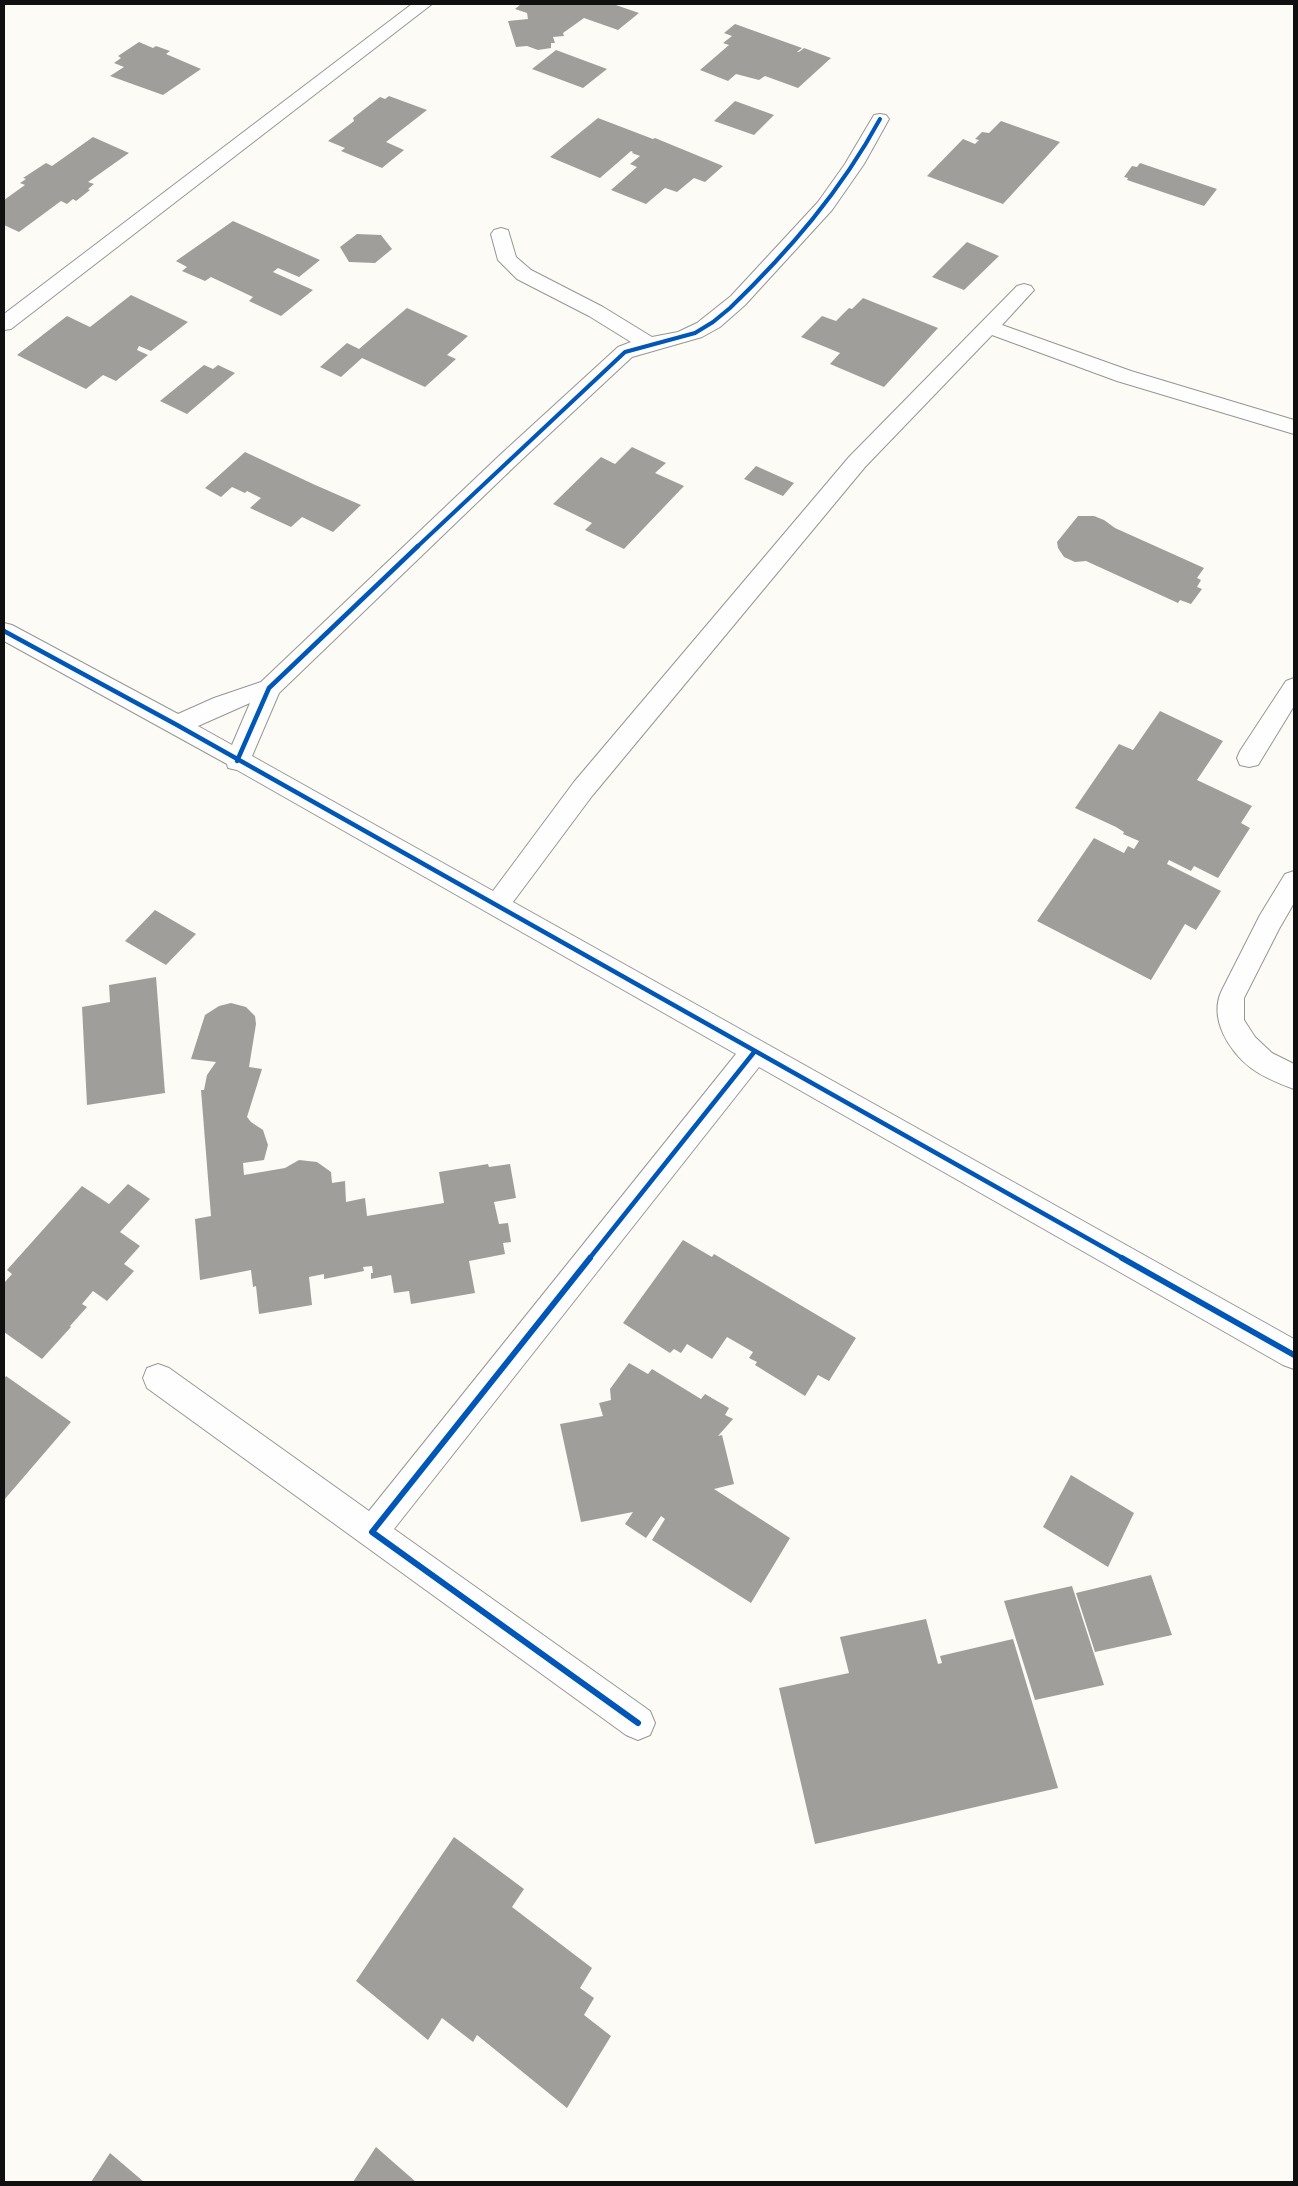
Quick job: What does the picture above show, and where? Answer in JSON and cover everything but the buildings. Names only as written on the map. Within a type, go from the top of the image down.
[{"type":"street","points":[[4,324],[423,4]]},
{"type":"street","points":[[237,761],[269,688],[508,460],[625,352],[648,344],[686,336],[703,329],[717,318],[749,288],[825,206],[861,155],[880,119]]},
{"type":"street","points":[[501,234],[508,260],[522,273],[537,283],[562,293],[604,315],[648,344]]},
{"type":"street","points":[[496,906],[583,789],[857,462],[1024,290]]},
{"type":"street","points":[[988,327],[1124,376],[1294,428]]},
{"type":"street","points":[[4,631],[177,725],[237,761],[1294,1354]]},
{"type":"street","points":[[1249,758],[1294,687]]},
{"type":"street","points":[[177,725],[222,704],[269,688]]},
{"type":"street","points":[[1294,881],[1269,922],[1230,998],[1231,1022],[1245,1044],[1262,1061],[1294,1077]]},
{"type":"street","points":[[372,1532],[755,1051]]},
{"type":"street","points":[[158,1378],[638,1723]]},
{"type":"cycle path","points":[[237,761],[269,688],[508,460],[625,352],[645,345],[695,333],[713,322],[730,308],[825,206],[854,164],[880,119]]},
{"type":"cycle path","points":[[4,631],[177,725],[1294,1355]]},
{"type":"cycle path","points":[[638,1723],[372,1532],[755,1051]]}]
